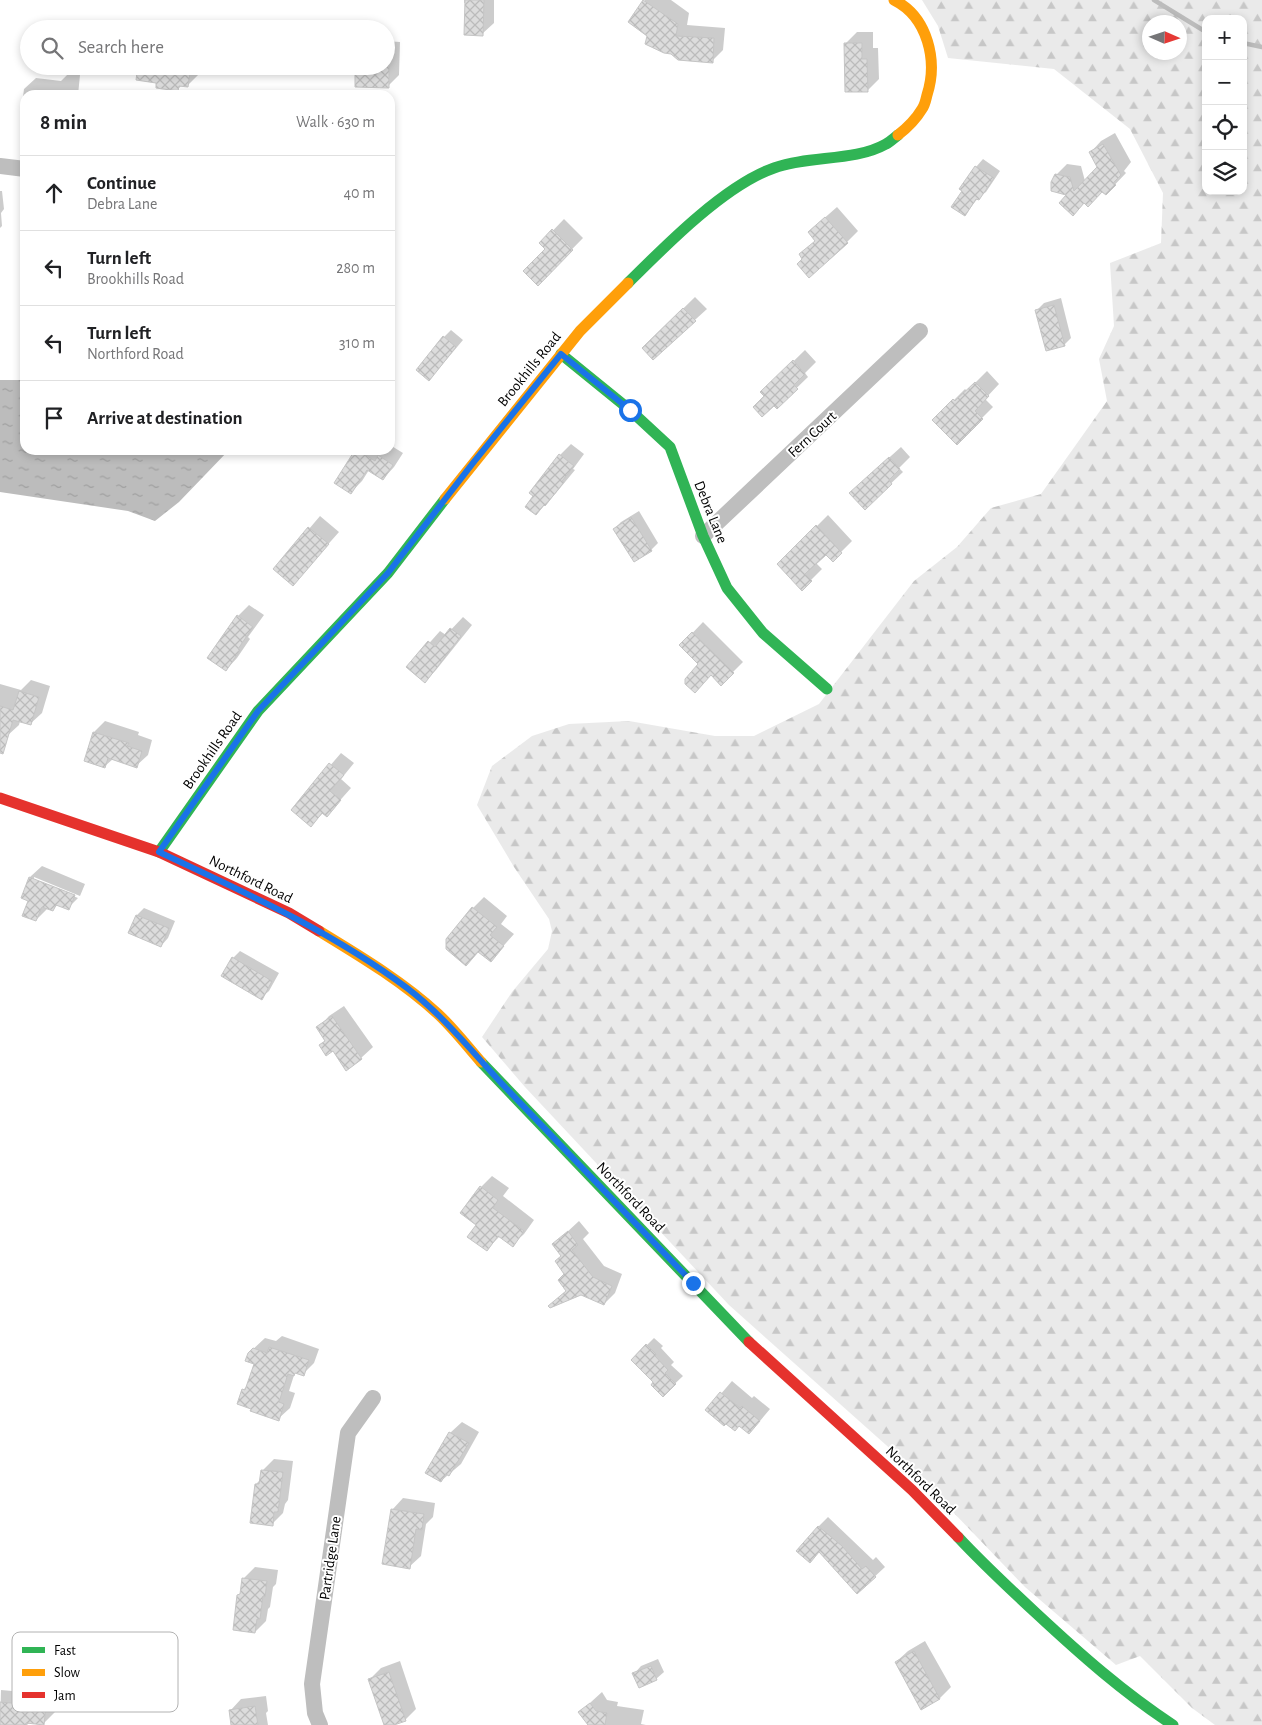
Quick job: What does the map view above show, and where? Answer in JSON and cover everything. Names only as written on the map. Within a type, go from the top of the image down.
[{"type":"street","name":"Brookhills Road","points":[[159,852],[258,711],[388,573],[473,463],[580,331],[695,220],[724,196],[749,180],[773,168],[799,161],[862,153],[886,144],[906,130],[923,108],[931,83],[932,62],[928,42],[917,20],[900,3],[894,0]]},
{"type":"street","points":[[0,166],[20,168]]},
{"type":"street","name":"Fern Court","points":[[703,536],[920,331]]},
{"type":"street","name":"Debra Lane","points":[[561,354],[630,410],[670,447],[703,536],[727,588],[763,633],[827,689]]},
{"type":"street","name":"Northford Road","points":[[0,798],[159,852],[288,913],[368,961],[407,988],[433,1010],[756,1349],[912,1490],[985,1566],[1070,1645],[1150,1710],[1173,1725]]},
{"type":"street","name":"Partridge Lane","points":[[320,1725],[314,1713],[312,1684],[348,1433],[373,1398]]},
{"type":"green space","points":[[922,0],[1262,0],[1262,1725],[1215,1725],[1192,1708],[1140,1656],[1116,1665],[1025,1587],[904,1461],[729,1305],[525,1087],[482,1037],[512,992],[548,949],[552,931],[549,919],[514,867],[477,805],[492,766],[532,736],[569,724],[629,721],[715,736],[754,736],[819,704],[914,581],[957,547],[991,508],[1041,494],[1107,401],[1099,359],[1114,326],[1110,263],[1161,243],[1163,193],[1130,129],[1054,69],[948,58],[938,26]]},
{"type":"water","points":[[0,380],[20,380],[20,455],[224,455],[179,502],[155,521],[128,511],[0,492]]},
{"type":"building","points":[[465,0],[484,0],[483,36],[464,35]]},
{"type":"building","points":[[643,0],[678,24],[676,36],[714,38],[713,63],[678,60],[671,54],[664,53],[645,44],[647,36],[628,22]]},
{"type":"building","points":[[844,43],[862,43],[862,59],[867,59],[868,92],[845,92]]},
{"type":"building","points":[[137,75],[190,75],[188,87],[179,86],[178,90],[156,88],[156,83],[136,80]]},
{"type":"building","points":[[355,75],[389,75],[389,88],[355,87]]},
{"type":"building","points":[[1103,144],[1121,175],[1113,183],[1116,185],[1106,195],[1102,192],[1088,207],[1084,203],[1073,216],[1059,203],[1066,195],[1051,191],[1051,182],[1055,174],[1070,177],[1074,191],[1097,167],[1089,152]]},
{"type":"building","points":[[975,166],[994,178],[979,200],[976,199],[965,216],[951,207],[962,191],[959,189]]},
{"type":"building","points":[[825,217],[848,243],[809,278],[797,264],[802,259],[799,254],[815,241],[808,232]]},
{"type":"building","points":[[552,229],[573,250],[538,286],[523,271],[545,249],[539,243]]},
{"type":"building","points":[[1054,305],[1065,346],[1046,351],[1035,310]]},
{"type":"building","points":[[683,308],[696,321],[653,360],[642,348]]},
{"type":"building","points":[[443,336],[456,347],[429,381],[416,370]]},
{"type":"building","points":[[793,360],[805,374],[794,385],[798,389],[777,409],[774,406],[762,417],[753,407],[764,396],[760,392]]},
{"type":"building","points":[[975,382],[989,396],[975,411],[983,419],[957,445],[932,420],[953,399],[955,401]]},
{"type":"building","points":[[559,454],[574,466],[562,481],[564,482],[536,515],[525,507],[533,496],[529,493]]},
{"type":"building","points":[[352,455],[366,455],[375,461],[378,455],[393,465],[383,480],[367,470],[351,494],[334,483]]},
{"type":"building","points":[[889,457],[900,469],[889,480],[892,484],[865,510],[849,493]]},
{"type":"building","points":[[631,517],[652,551],[634,562],[613,529]]},
{"type":"building","points":[[816,525],[842,553],[833,562],[826,555],[805,574],[812,581],[802,591],[777,564]]},
{"type":"building","points":[[308,527],[329,544],[293,586],[273,569]]},
{"type":"building","points":[[237,615],[253,627],[226,671],[207,658]]},
{"type":"building","points":[[450,628],[461,636],[425,683],[406,667],[428,641],[435,647]]},
{"type":"building","points":[[692,632],[734,673],[721,686],[711,675],[695,693],[685,684],[685,679],[698,664],[679,645]]},
{"type":"building","points":[[19,691],[39,697],[31,725],[13,720],[3,754],[0,753],[0,706],[13,710]]},
{"type":"building","points":[[93,732],[129,743],[127,746],[142,751],[137,768],[108,758],[105,768],[84,761]]},
{"type":"building","points":[[329,763],[344,775],[330,791],[341,800],[327,817],[322,813],[311,827],[291,810]]},
{"type":"building","points":[[29,877],[75,895],[69,910],[56,905],[53,911],[42,907],[36,921],[22,916],[28,901],[21,898]]},
{"type":"building","points":[[472,907],[497,927],[490,935],[504,946],[491,962],[478,952],[466,966],[446,949],[446,939]]},
{"type":"building","points":[[136,915],[169,928],[161,947],[128,933]]},
{"type":"building","points":[[232,957],[272,981],[262,1000],[221,976]]},
{"type":"building","points":[[332,1016],[362,1059],[346,1071],[333,1051],[326,1056],[319,1045],[325,1041],[316,1027]]},
{"type":"building","points":[[480,1186],[498,1200],[493,1208],[524,1231],[513,1247],[498,1236],[487,1251],[467,1237],[476,1225],[460,1213]]},
{"type":"building","points":[[568,1231],[578,1245],[572,1250],[593,1277],[612,1286],[604,1305],[581,1295],[550,1308],[548,1306],[566,1291],[558,1280],[564,1274],[555,1261],[561,1256],[552,1244]]},
{"type":"building","points":[[646,1344],[668,1370],[665,1373],[676,1384],[663,1397],[651,1385],[653,1382],[631,1360]]},
{"type":"building","points":[[269,1347],[309,1360],[304,1376],[295,1373],[294,1376],[288,1374],[279,1402],[284,1404],[279,1421],[250,1411],[251,1409],[237,1404],[242,1389],[245,1390],[254,1364],[245,1361],[248,1353],[253,1348],[267,1353]]},
{"type":"building","points":[[720,1392],[740,1408],[742,1406],[760,1421],[749,1434],[739,1426],[735,1431],[726,1424],[724,1426],[705,1410]]},
{"type":"building","points":[[449,1432],[469,1443],[449,1476],[446,1474],[441,1482],[425,1473]]},
{"type":"building","points":[[261,1470],[283,1472],[278,1512],[274,1512],[273,1526],[250,1523],[255,1484],[259,1484]]},
{"type":"building","points":[[391,1509],[424,1514],[422,1530],[416,1529],[410,1569],[382,1564]]},
{"type":"building","points":[[818,1526],[842,1546],[862,1569],[866,1566],[876,1577],[857,1594],[819,1552],[810,1563],[796,1551]]},
{"type":"building","points":[[242,1578],[267,1581],[260,1619],[257,1619],[255,1633],[233,1630],[237,1595],[240,1594]]},
{"type":"building","points":[[914,1651],[940,1699],[921,1710],[895,1662]]},
{"type":"building","points":[[651,1666],[657,1680],[639,1688],[632,1673]]},
{"type":"building","points":[[389,1672],[406,1721],[394,1725],[384,1725],[368,1679]]},
{"type":"building","points":[[0,1702],[12,1703],[12,1712],[45,1712],[44,1725],[26,1723],[26,1725],[0,1725]]},
{"type":"building","points":[[590,1703],[596,1711],[607,1713],[605,1725],[588,1725],[578,1712]]},
{"type":"building","points":[[255,1706],[258,1725],[231,1725],[229,1710]]},
{"type":"waterway","points":[[1154,0],[1202,30]]},
{"type":"waterway","points":[[1247,44],[1262,47]]},
{"type":"traffic: fast","points":[[628,283],[696,218],[755,176],[774,168],[802,161],[860,154],[888,143],[898,135]]},
{"type":"traffic: fast","points":[[561,354],[630,410],[670,447],[703,536],[727,588],[763,633],[827,689]]},
{"type":"traffic: fast","points":[[159,852],[258,711],[388,573],[445,499]]},
{"type":"traffic: fast","points":[[481,1062],[749,1342]]},
{"type":"traffic: fast","points":[[958,1537],[1007,1586],[1086,1658],[1137,1700],[1173,1725]]},
{"type":"traffic: slow","points":[[894,0],[915,17],[922,29],[927,41],[931,68],[930,82],[924,106],[914,120],[898,135]]},
{"type":"traffic: slow","points":[[445,499],[580,331],[628,283]]},
{"type":"traffic: slow","points":[[319,931],[380,969],[424,1002],[438,1014],[481,1062]]},
{"type":"traffic: jam","points":[[0,798],[159,852],[289,913],[319,931]]},
{"type":"traffic: jam","points":[[749,1342],[912,1490],[958,1537]]},
{"type":"route","points":[[630,410],[561,354],[388,573],[258,711],[159,852],[288,913],[368,961],[407,988],[439,1016],[693,1283]]}]
